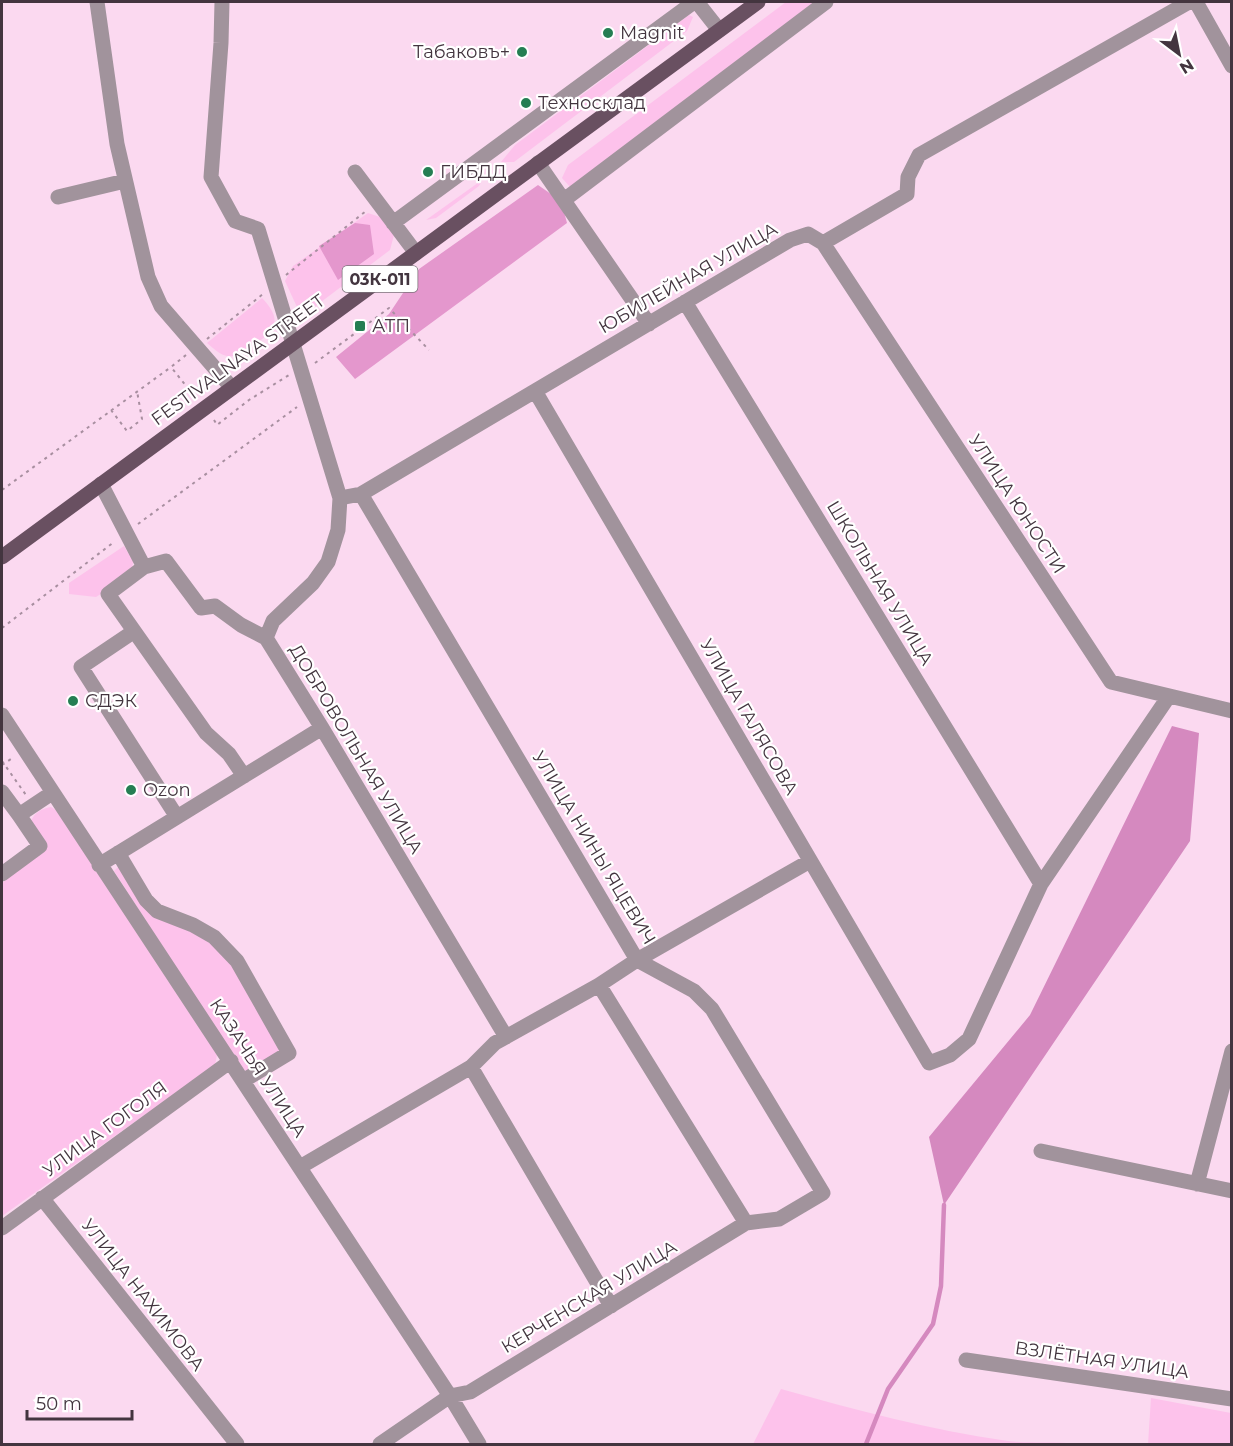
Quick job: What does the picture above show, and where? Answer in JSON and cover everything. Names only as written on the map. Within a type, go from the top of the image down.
[{"type":"main road","name":"FESTIVALNAYA STREET","points":[[2,557],[758,2]]},
{"type":"street","points":[[97,2],[117,144],[148,277],[161,306],[232,388]]},
{"type":"street","name":"ДОБРОВОЛЬНАЯ УЛИЦА","points":[[222,2],[211,177],[235,221],[258,229],[340,498],[338,530],[328,562],[313,583],[273,621],[266,638],[506,1037]]},
{"type":"street","points":[[393,223],[695,2],[718,30]]},
{"type":"street","points":[[564,200],[826,2]]},
{"type":"street","points":[[823,243],[907,194],[908,177],[919,155],[1189,2]]},
{"type":"street","points":[[1196,2],[1232,66]]},
{"type":"street","points":[[538,163],[649,324]]},
{"type":"street","points":[[355,172],[416,253]]},
{"type":"street","points":[[58,197],[125,181]]},
{"type":"street","name":"ЮБИЛЕЙНАЯ УЛИЦА","points":[[340,498],[361,494],[790,240],[808,234],[823,243]]},
{"type":"street","name":"УЛИЦА ЮНОСТИ","points":[[823,243],[1111,682],[1232,711]]},
{"type":"street","name":"ШКОЛЬНАЯ УЛИЦА","points":[[685,302],[1041,884]]},
{"type":"street","name":"УЛИЦА ГАЛЯСОВА","points":[[535,391],[929,1063],[950,1056],[969,1039],[1041,884]]},
{"type":"street","points":[[101,484],[144,567]]},
{"type":"street","name":"УЛИЦА НИНЫ ЯЦЕВИЧ","points":[[361,494],[637,960],[694,991],[712,1009],[823,1193]]},
{"type":"street","points":[[244,776],[229,754],[206,733],[108,594],[144,567],[166,561],[201,608],[215,606],[241,625],[266,638]]},
{"type":"street","points":[[134,632],[81,667],[177,817]]},
{"type":"street","points":[[1041,884],[1169,696]]},
{"type":"street","name":"КАЗАЧЬЯ УЛИЦА","points":[[2,715],[99,865],[231,1061],[479,1444]]},
{"type":"street","points":[[99,865],[322,728]]},
{"type":"street","points":[[2,792],[40,846],[2,874]]},
{"type":"street","points":[[19,815],[52,793]]},
{"type":"street","points":[[118,853],[146,900],[157,911],[193,925],[214,937],[237,962],[289,1053],[243,1081]]},
{"type":"street","points":[[300,1167],[471,1067],[495,1043],[599,985],[637,960],[810,861]]},
{"type":"street","points":[[599,985],[746,1223]]},
{"type":"street","points":[[1197,1184],[1232,1051]]},
{"type":"street","name":"УЛИЦА ГОГОЛЯ","points":[[2,1228],[231,1061]]},
{"type":"street","points":[[471,1067],[611,1306]]},
{"type":"street","points":[[1041,1151],[1232,1191]]},
{"type":"street","name":"КЕРЧЕНСКАЯ УЛИЦА","points":[[380,1444],[450,1396],[470,1392],[746,1223],[779,1220],[823,1193]]},
{"type":"street","name":"УЛИЦА НАХИМОВА","points":[[42,1198],[237,1444]]},
{"type":"street","name":"ВЗЛЁТНАЯ УЛИЦА","points":[[966,1360],[1232,1399]]},
{"type":"path","points":[[2,490],[171,367]]},
{"type":"path","points":[[111,410],[127,431],[142,419],[137,391]]},
{"type":"path","points":[[2,628],[309,398]]},
{"type":"path","points":[[2,761],[29,800]]},
{"type":"shaded area","points":[[786,2],[815,2],[570,187],[562,178],[568,165]]},
{"type":"shaded area","points":[[689,15],[693,17],[687,31],[514,162],[501,162],[515,145]]},
{"type":"shaded area","points":[[482,180],[479,186],[436,218],[426,220]]},
{"type":"shaded area","points":[[538,185],[561,201],[567,223],[355,379],[336,357],[389,314],[419,269]]},
{"type":"shaded area","points":[[368,213],[380,217],[394,235],[390,250],[313,308],[297,307],[285,281],[293,266]]},
{"type":"shaded area","points":[[355,223],[370,225],[374,254],[338,280],[319,246]]},
{"type":"shaded area","points":[[262,298],[275,319],[271,330],[260,341],[234,356],[222,354],[207,343]]},
{"type":"shaded area","points":[[124,546],[133,561],[132,574],[96,597],[69,594],[69,583]]},
{"type":"shaded area","points":[[1172,726],[1199,733],[1190,841],[944,1205],[929,1137],[1030,1015]]},
{"type":"shaded area","points":[[51,807],[56,810],[217,1055],[215,1065],[2,1216],[2,883],[44,851],[31,821],[39,811]]},
{"type":"shaded area","points":[[119,866],[146,909],[189,926],[228,958],[280,1053],[248,1072],[241,1068],[114,871]]},
{"type":"shaded area","points":[[781,1389],[893,1419],[950,1431],[1017,1442],[1081,1444],[753,1444]]},
{"type":"shaded area","points":[[1151,1398],[1231,1413],[1231,1444],[1148,1444]]},
{"type":"waterway","points":[[866,1444],[888,1389],[933,1324],[941,1286],[944,1205]]},
{"type":"place","name":"Magnit","points":[[608,33]]},
{"type":"place","name":"Табаковъ+","points":[[522,52]]},
{"type":"place","name":"Техносклад","points":[[526,103]]},
{"type":"place","name":"ГИБДД","points":[[428,172]]},
{"type":"place","name":"АТП","points":[[360,326]]},
{"type":"place","name":"СДЭК","points":[[73,701]]},
{"type":"place","name":"Ozon","points":[[131,790]]}]
